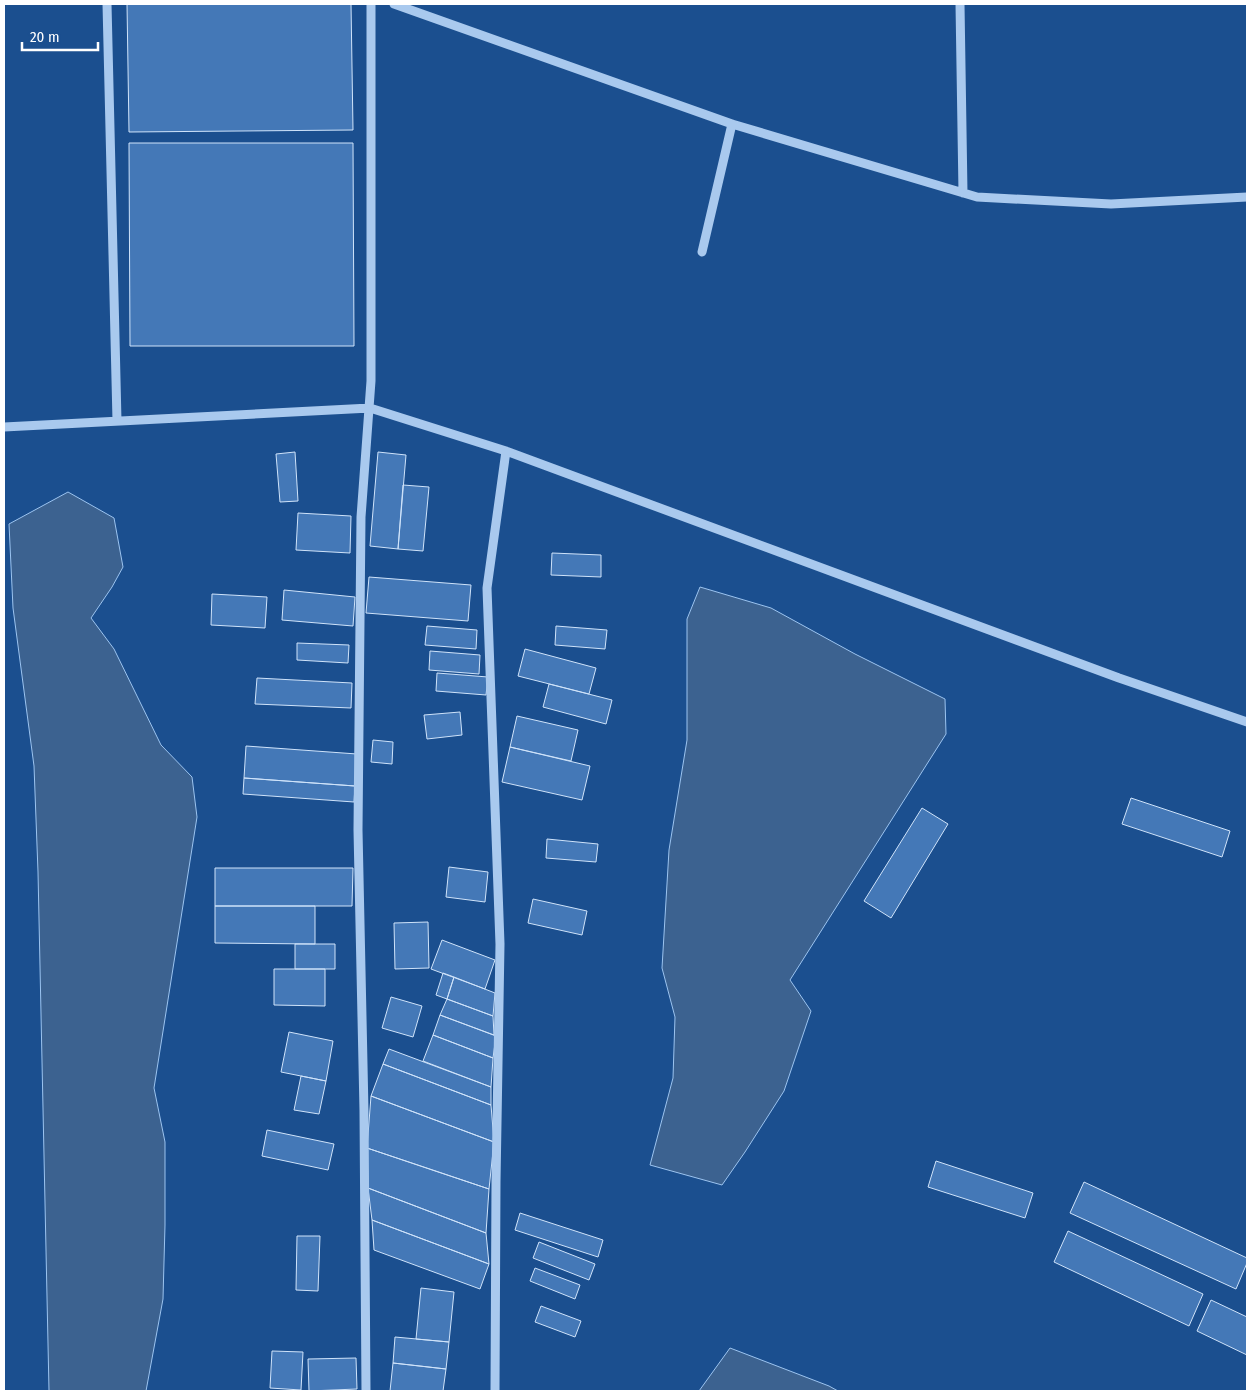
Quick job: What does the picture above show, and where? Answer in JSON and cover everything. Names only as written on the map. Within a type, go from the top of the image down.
[{"type":"street","points":[[107,4],[117,421]]},
{"type":"street","points":[[366,1391],[364,1111],[358,830],[361,517],[371,382],[371,4]]},
{"type":"street","points":[[394,4],[732,124],[977,197],[1111,204],[1247,197]]},
{"type":"street","points":[[960,4],[963,193]]},
{"type":"street","points":[[702,252],[732,124]]},
{"type":"street","points":[[4,426],[370,408],[506,451],[1109,675],[1247,722]]},
{"type":"street","points":[[495,1391],[500,944],[487,588],[506,451]]},
{"type":"water","points":[[68,492],[114,518],[123,567],[91,618],[114,649],[161,745],[192,777],[197,817],[154,1088],[165,1142],[165,1225],[163,1299],[146,1391],[49,1391],[34,766],[13,608],[9,524]]},
{"type":"water","points":[[700,587],[771,608],[855,654],[945,699],[946,734],[790,980],[811,1011],[784,1091],[722,1185],[650,1165],[673,1078],[675,1017],[662,968],[669,850],[687,740],[687,619]]},
{"type":"water","points":[[730,1348],[829,1386],[838,1391],[699,1391]]},
{"type":"building","points":[[127,4],[351,4],[353,130],[129,132]]},
{"type":"building","points":[[129,143],[353,143],[354,346],[130,346]]},
{"type":"building","points":[[295,452],[298,501],[280,502],[276,454]]},
{"type":"building","points":[[378,452],[406,455],[398,549],[370,546]]},
{"type":"building","points":[[403,485],[429,487],[423,551],[398,549]]},
{"type":"building","points":[[298,513],[351,516],[350,553],[296,550]]},
{"type":"building","points":[[552,553],[601,555],[601,577],[551,575]]},
{"type":"building","points":[[369,577],[471,585],[468,621],[366,613]]},
{"type":"building","points":[[284,590],[355,597],[353,626],[282,620]]},
{"type":"building","points":[[212,594],[267,597],[265,628],[211,625]]},
{"type":"building","points":[[427,626],[477,630],[476,649],[425,645]]},
{"type":"building","points":[[556,626],[607,630],[605,649],[555,645]]},
{"type":"building","points":[[297,643],[349,645],[348,663],[297,660]]},
{"type":"building","points":[[525,649],[596,668],[589,694],[518,676]]},
{"type":"building","points":[[430,651],[480,655],[479,674],[429,670]]},
{"type":"building","points":[[437,673],[488,677],[486,695],[436,691]]},
{"type":"building","points":[[257,678],[352,683],[351,708],[255,704]]},
{"type":"building","points":[[549,684],[612,700],[606,724],[543,707]]},
{"type":"building","points":[[460,712],[462,735],[427,739],[424,715]]},
{"type":"building","points":[[517,716],[578,730],[571,761],[510,747]]},
{"type":"building","points":[[373,740],[393,742],[392,764],[371,762]]},
{"type":"building","points":[[246,746],[357,754],[355,786],[244,778]]},
{"type":"building","points":[[510,747],[590,766],[582,800],[502,782]]},
{"type":"building","points":[[244,778],[355,786],[354,802],[243,794]]},
{"type":"building","points":[[1131,798],[1230,831],[1222,857],[1122,824]]},
{"type":"building","points":[[922,808],[948,824],[891,918],[864,901]]},
{"type":"building","points":[[547,839],[598,844],[596,862],[546,858]]},
{"type":"building","points":[[449,867],[488,872],[485,902],[446,897]]},
{"type":"building","points":[[215,868],[353,868],[352,906],[215,906]]},
{"type":"building","points":[[533,899],[587,911],[582,935],[528,923]]},
{"type":"building","points":[[215,906],[315,906],[315,944],[215,943]]},
{"type":"building","points":[[428,922],[429,968],[395,969],[394,923]]},
{"type":"building","points":[[442,940],[495,960],[485,989],[431,969]]},
{"type":"building","points":[[295,944],[335,944],[335,969],[295,969]]},
{"type":"building","points":[[274,969],[325,969],[325,1006],[274,1005]]},
{"type":"building","points":[[443,973],[454,977],[447,999],[436,995]]},
{"type":"building","points":[[454,977],[495,993],[493,1016],[447,999]]},
{"type":"building","points":[[391,997],[422,1006],[413,1037],[382,1028]]},
{"type":"building","points":[[447,999],[493,1016],[494,1035],[440,1015]]},
{"type":"building","points":[[440,1015],[496,1036],[493,1058],[433,1035]]},
{"type":"building","points":[[289,1032],[333,1041],[326,1081],[281,1072]]},
{"type":"building","points":[[433,1035],[493,1058],[491,1087],[423,1061]]},
{"type":"building","points":[[389,1049],[491,1087],[491,1105],[383,1064]]},
{"type":"building","points":[[383,1064],[491,1105],[494,1142],[371,1096]]},
{"type":"building","points":[[301,1076],[326,1081],[319,1114],[294,1110]]},
{"type":"building","points":[[371,1096],[494,1142],[489,1189],[367,1148]]},
{"type":"building","points":[[267,1130],[334,1144],[328,1170],[262,1156]]},
{"type":"building","points":[[367,1148],[489,1189],[486,1233],[368,1188]]},
{"type":"building","points":[[936,1161],[1033,1193],[1025,1218],[928,1187]]},
{"type":"building","points":[[1084,1182],[1247,1258],[1247,1263],[1236,1289],[1070,1213]]},
{"type":"building","points":[[368,1188],[486,1233],[489,1264],[372,1220]]},
{"type":"building","points":[[520,1213],[603,1240],[598,1257],[515,1230]]},
{"type":"building","points":[[372,1220],[489,1264],[480,1289],[374,1250]]},
{"type":"building","points":[[1068,1231],[1203,1294],[1189,1326],[1054,1262]]},
{"type":"building","points":[[297,1236],[320,1236],[318,1291],[296,1290]]},
{"type":"building","points":[[539,1242],[595,1264],[589,1280],[533,1258]]},
{"type":"building","points":[[535,1268],[580,1285],[575,1299],[530,1281]]},
{"type":"building","points":[[421,1288],[454,1292],[449,1342],[416,1339]]},
{"type":"building","points":[[1211,1300],[1247,1317],[1247,1355],[1197,1331]]},
{"type":"building","points":[[541,1306],[581,1321],[575,1337],[535,1322]]},
{"type":"building","points":[[395,1337],[449,1342],[446,1369],[393,1363]]},
{"type":"building","points":[[272,1351],[303,1352],[301,1390],[270,1388]]},
{"type":"building","points":[[356,1358],[357,1389],[309,1391],[308,1359]]},
{"type":"building","points":[[393,1363],[446,1369],[443,1391],[390,1391]]}]
